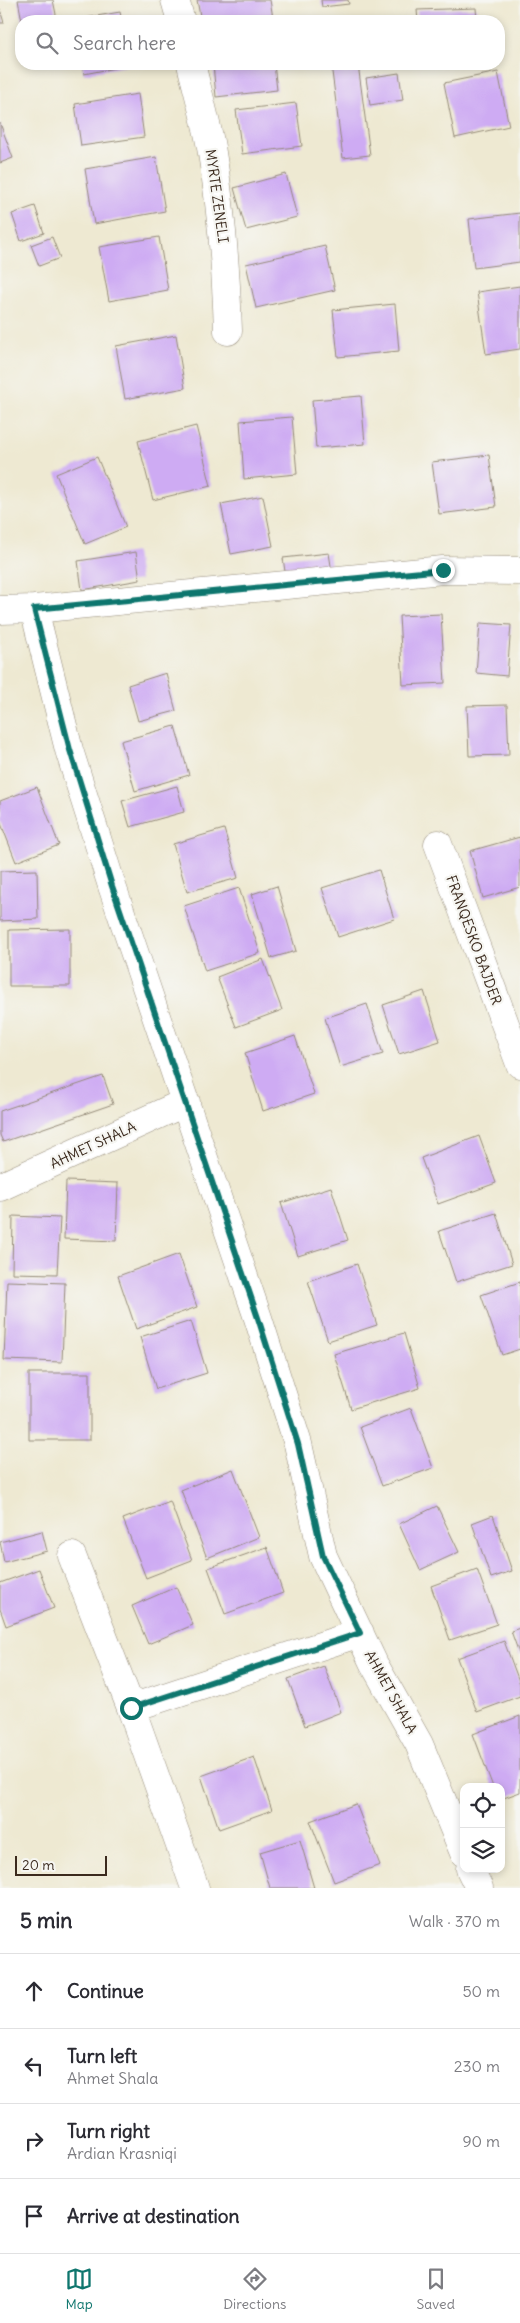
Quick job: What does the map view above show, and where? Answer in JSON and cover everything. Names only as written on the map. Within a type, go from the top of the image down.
[{"type":"street","points":[[175,0],[179,15]]},
{"type":"street","name":"MYRTE ZENELI","points":[[192,70],[211,151],[221,214],[228,331]]},
{"type":"street","points":[[0,610],[34,609],[443,570],[520,571]]},
{"type":"street","name":"AHMET SHALA","points":[[34,609],[70,750],[112,886],[186,1102],[298,1444],[323,1556],[360,1633],[419,1744],[460,1843]]},
{"type":"street","name":"FRANQESKO BAJDER","points":[[438,844],[520,1064]]},
{"type":"street","name":"AHMET SHALA","points":[[0,1187],[186,1102]]},
{"type":"street","points":[[72,1556],[131,1708],[195,1888]]},
{"type":"street","points":[[131,1708],[360,1633]]},
{"type":"street","points":[[472,1873],[479,1888]]},
{"type":"building","points":[[18,0],[53,0],[56,15],[21,15]]},
{"type":"building","points":[[197,0],[270,0],[272,15],[200,15]]},
{"type":"building","points":[[321,0],[348,0],[349,4],[322,7]]},
{"type":"building","points":[[476,8],[477,15],[417,15],[417,10]]},
{"type":"building","points":[[0,9],[4,23],[0,23]]},
{"type":"building","points":[[120,12],[121,15],[102,15]]},
{"type":"building","points":[[83,70],[104,70],[84,74]]},
{"type":"building","points":[[214,70],[275,70],[277,90],[216,97]]},
{"type":"building","points":[[332,70],[359,70],[370,155],[343,158]]},
{"type":"building","points":[[498,72],[509,126],[455,138],[444,83]]},
{"type":"building","points":[[399,73],[403,100],[370,105],[366,78]]},
{"type":"building","points":[[138,94],[144,137],[81,146],[75,104]]},
{"type":"building","points":[[296,103],[302,146],[242,154],[236,110]]},
{"type":"building","points":[[0,123],[13,158],[0,163]]},
{"type":"building","points":[[156,157],[165,211],[94,224],[85,169]]},
{"type":"building","points":[[286,174],[297,217],[246,230],[234,188]]},
{"type":"building","points":[[35,206],[44,233],[21,241],[12,214]]},
{"type":"building","points":[[520,213],[520,262],[474,268],[469,219]]},
{"type":"building","points":[[52,237],[60,258],[39,266],[31,245]]},
{"type":"building","points":[[159,237],[168,290],[109,301],[99,247]]},
{"type":"building","points":[[325,246],[335,290],[256,308],[246,264]]},
{"type":"building","points":[[520,286],[520,349],[486,354],[477,292]]},
{"type":"building","points":[[395,304],[399,351],[338,357],[333,310]]},
{"type":"building","points":[[176,335],[185,388],[125,399],[116,346]]},
{"type":"building","points":[[361,396],[365,444],[316,448],[312,400]]},
{"type":"building","points":[[292,417],[297,474],[244,479],[240,421]]},
{"type":"building","points":[[196,426],[211,486],[153,500],[138,441]]},
{"type":"building","points":[[489,455],[496,507],[439,514],[432,462]]},
{"type":"building","points":[[97,457],[126,527],[85,544],[56,474]]},
{"type":"building","points":[[263,496],[273,546],[231,554],[221,504]]},
{"type":"building","points":[[136,552],[140,580],[82,590],[78,561]]},
{"type":"building","points":[[329,553],[332,572],[286,578],[283,558]]},
{"type":"building","points":[[441,614],[445,683],[403,685],[399,616]]},
{"type":"building","points":[[480,623],[511,625],[507,676],[476,673]]},
{"type":"building","points":[[166,673],[176,711],[138,721],[128,685]]},
{"type":"building","points":[[507,705],[509,755],[469,756],[467,706]]},
{"type":"building","points":[[175,726],[189,775],[135,791],[121,741]]},
{"type":"building","points":[[177,786],[184,812],[130,827],[122,801]]},
{"type":"building","points":[[37,787],[59,845],[16,862],[0,821],[0,801]]},
{"type":"building","points":[[224,829],[238,878],[187,892],[173,844]]},
{"type":"building","points":[[520,837],[520,887],[483,898],[470,851]]},
{"type":"building","points":[[37,870],[38,919],[0,921],[0,871]]},
{"type":"building","points":[[379,870],[394,919],[338,937],[322,888]]},
{"type":"building","points":[[277,886],[296,951],[271,958],[252,894]]},
{"type":"building","points":[[239,888],[260,953],[205,971],[184,906]]},
{"type":"building","points":[[70,929],[70,986],[9,986],[9,930]]},
{"type":"building","points":[[263,959],[282,1010],[236,1027],[217,977]]},
{"type":"building","points":[[424,991],[440,1041],[399,1054],[383,1005]]},
{"type":"building","points":[[367,1004],[383,1054],[340,1067],[325,1018]]},
{"type":"building","points":[[295,1036],[314,1094],[263,1111],[245,1053]]},
{"type":"building","points":[[103,1076],[113,1104],[3,1142],[0,1135],[0,1111]]},
{"type":"building","points":[[479,1136],[496,1183],[438,1204],[421,1158]]},
{"type":"building","points":[[66,1181],[118,1183],[116,1241],[64,1239]]},
{"type":"building","points":[[331,1187],[348,1240],[298,1256],[281,1203]]},
{"type":"building","points":[[496,1213],[512,1264],[456,1282],[439,1231]]},
{"type":"building","points":[[13,1216],[60,1218],[57,1274],[12,1273]]},
{"type":"building","points":[[179,1254],[197,1307],[136,1329],[118,1276]]},
{"type":"building","points":[[357,1264],[377,1325],[328,1341],[308,1281]]},
{"type":"building","points":[[7,1281],[65,1283],[62,1362],[4,1360]]},
{"type":"building","points":[[520,1282],[520,1349],[502,1355],[481,1295]]},
{"type":"building","points":[[191,1321],[207,1373],[156,1389],[140,1337]]},
{"type":"building","points":[[404,1333],[420,1388],[351,1409],[334,1354]]},
{"type":"building","points":[[29,1373],[90,1373],[90,1440],[29,1440]]},
{"type":"building","points":[[411,1408],[433,1468],[382,1486],[360,1427]]},
{"type":"building","points":[[233,1469],[259,1537],[207,1558],[181,1490]]},
{"type":"building","points":[[170,1501],[192,1560],[146,1578],[123,1519]]},
{"type":"building","points":[[437,1506],[459,1552],[420,1570],[399,1524]]},
{"type":"building","points":[[493,1515],[512,1571],[491,1578],[472,1523]]},
{"type":"building","points":[[42,1531],[47,1551],[4,1562],[0,1542]]},
{"type":"building","points":[[267,1547],[283,1593],[225,1614],[208,1568]]},
{"type":"building","points":[[39,1569],[54,1608],[6,1626],[0,1609],[0,1583]]},
{"type":"building","points":[[477,1569],[497,1624],[450,1640],[431,1586]]},
{"type":"building","points":[[176,1587],[193,1625],[148,1644],[132,1606]]},
{"type":"building","points":[[520,1628],[520,1656],[511,1631]]},
{"type":"building","points":[[504,1641],[520,1684],[520,1696],[477,1712],[457,1658]]},
{"type":"building","points":[[324,1666],[341,1712],[305,1726],[288,1679]]},
{"type":"building","points":[[520,1716],[520,1792],[505,1798],[505,1783],[491,1783],[473,1734]]},
{"type":"building","points":[[254,1757],[272,1810],[219,1829],[201,1776]]},
{"type":"building","points":[[356,1804],[380,1865],[334,1882],[310,1821]]},
{"type":"building","points":[[300,1840],[314,1888],[270,1888],[260,1852]]},
{"type":"route","points":[[131,1708],[360,1633],[323,1556],[298,1444],[258,1318],[112,886],[70,750],[34,609],[443,570]]}]
